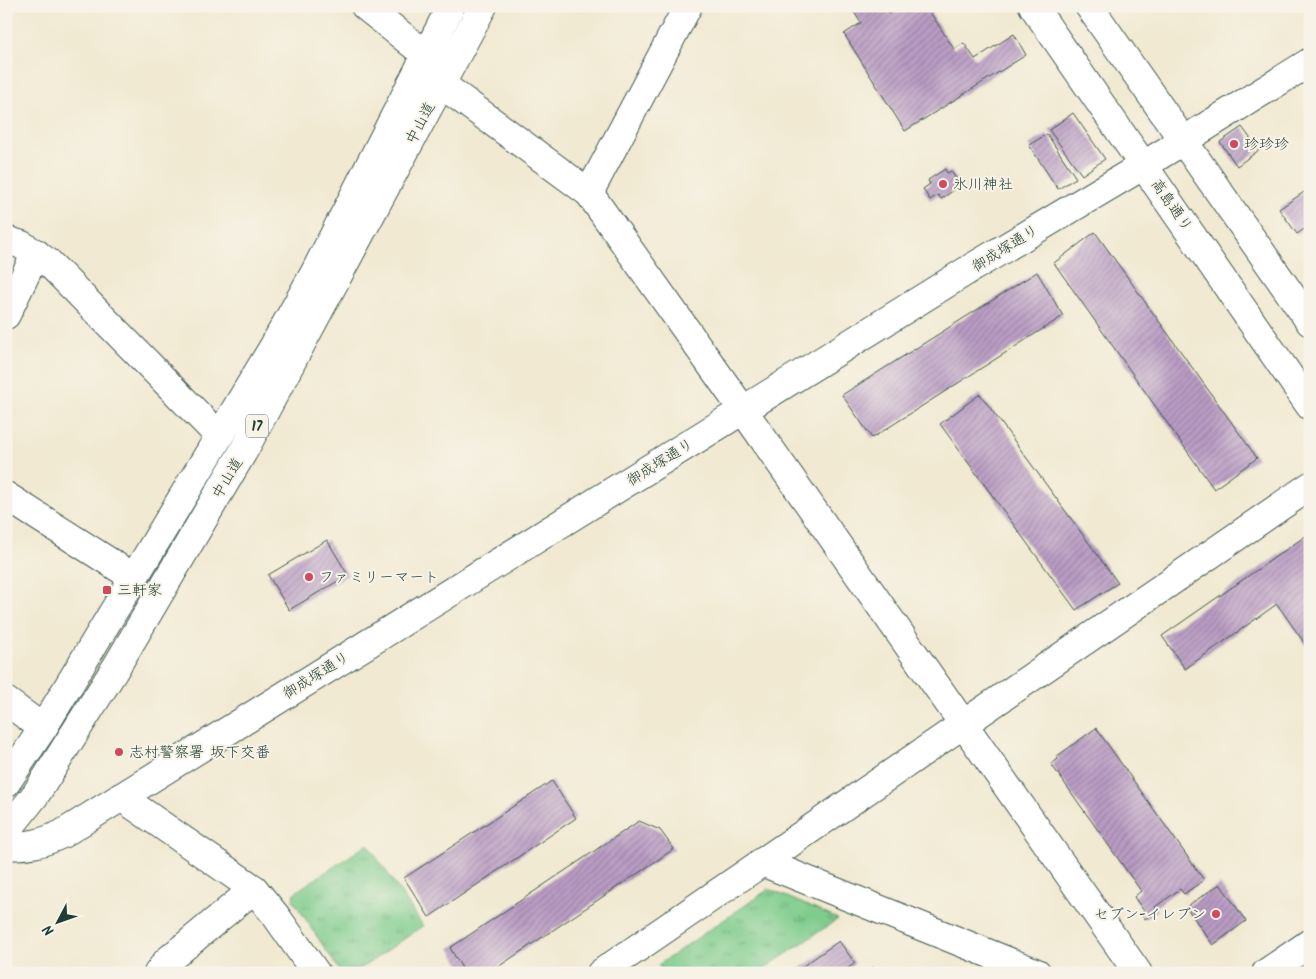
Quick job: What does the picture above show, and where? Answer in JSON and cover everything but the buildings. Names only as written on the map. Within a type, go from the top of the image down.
[{"type":"main road","points":[[365,6],[426,55]]},
{"type":"main road","name":"中山道","points":[[6,783],[43,728],[272,349],[315,272],[451,6]]},
{"type":"main road","name":"中山道","points":[[6,832],[36,794],[99,694],[243,452],[483,6]]},
{"type":"main road","points":[[589,193],[688,6]]},
{"type":"main road","name":"高島通り","points":[[1033,6],[1310,406]]},
{"type":"main road","points":[[1089,6],[1310,322]]},
{"type":"main road","name":"御成塚通り","points":[[6,845],[31,845],[45,842],[62,834],[1062,212],[1144,165],[1310,62]]},
{"type":"main road","points":[[441,84],[589,193],[1138,973]]},
{"type":"main road","points":[[6,240],[36,253],[49,263],[219,436]]},
{"type":"main road","points":[[6,315],[36,253]]},
{"type":"main road","points":[[601,973],[1310,486]]},
{"type":"main road","points":[[6,496],[133,577]]},
{"type":"main road","points":[[6,700],[43,728]]},
{"type":"main road","points":[[121,796],[254,889],[276,916],[316,973]]},
{"type":"main road","points":[[762,862],[1038,973]]},
{"type":"main road","points":[[158,973],[167,961],[254,889]]},
{"type":"main road","points":[[1266,973],[1310,944]]},
{"type":"green space","points":[[368,844],[423,926],[354,973],[341,973],[293,900],[294,893]]},
{"type":"green space","points":[[769,889],[838,919],[758,973],[664,973],[658,965]]},
{"type":"place","name":"珍珍珍","points":[[1234,144]]},
{"type":"place","name":"氷川神社","points":[[943,184]]},
{"type":"place","name":"ファミリーマート","points":[[309,577]]},
{"type":"place","name":"三軒家","points":[[107,590]]},
{"type":"place","name":"志村警察署 坂下交番","points":[[119,752]]},
{"type":"place","name":"セブン-イレブン","points":[[1216,914]]}]
